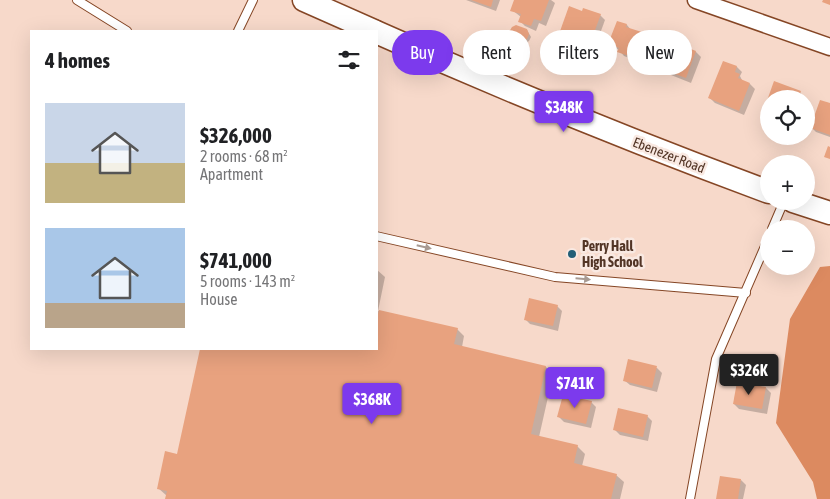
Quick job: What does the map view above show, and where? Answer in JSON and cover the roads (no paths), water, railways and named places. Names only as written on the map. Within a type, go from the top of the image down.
[{"type":"street","name":"Ebenezer Road","points":[[304,0],[371,30]]},
{"type":"street","points":[[696,0],[830,46]]},
{"type":"street","name":"Ebenezer Road","points":[[378,33],[532,100],[659,152],[760,189]]},
{"type":"street","points":[[815,208],[830,213]]},
{"type":"lane","points":[[77,0],[124,30]]},
{"type":"lane","points":[[238,30],[253,0]]},
{"type":"lane","points":[[378,236],[555,277],[746,294]]},
{"type":"lane","points":[[690,499],[716,359],[760,259]]},
{"type":"place","name":"Perry Hall High School","points":[[572,254]]}]
